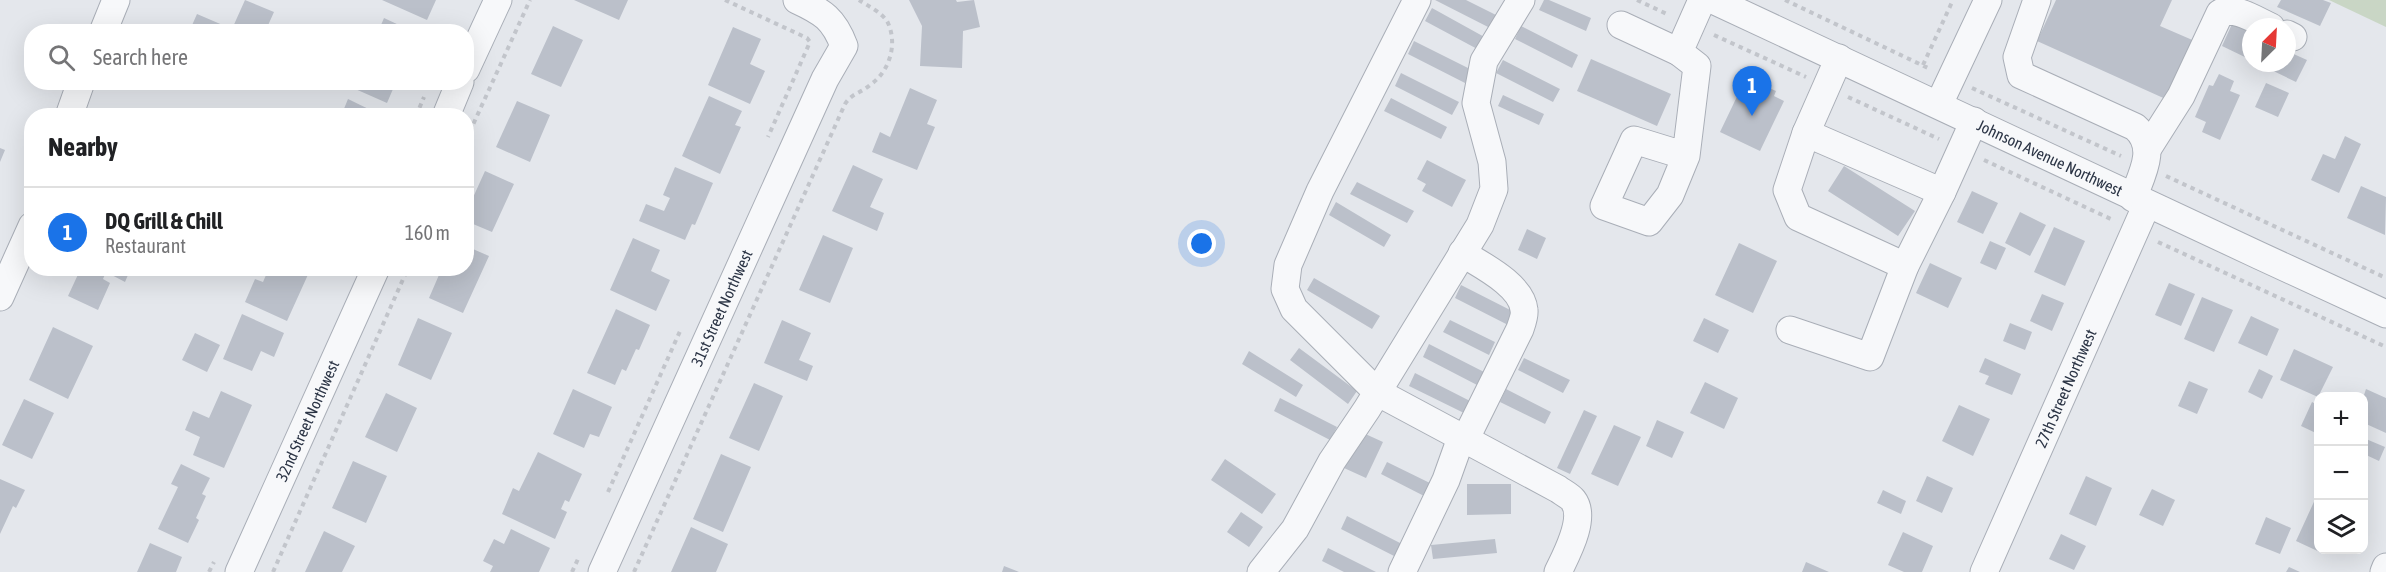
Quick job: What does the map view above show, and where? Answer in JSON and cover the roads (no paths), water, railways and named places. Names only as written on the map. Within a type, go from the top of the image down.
[{"type":"street","points":[[106,24],[116,0]]},
{"type":"street","points":[[474,52],[498,0]]},
{"type":"street","name":"31st Street Northwest","points":[[602,572],[825,79],[844,46],[837,28],[821,11],[797,0]]},
{"type":"street","points":[[1417,0],[1320,191],[1288,265],[1285,289],[1293,309],[1377,392],[1558,489],[1574,501],[1578,516],[1573,539],[1558,572]]},
{"type":"street","points":[[1261,572],[1295,529],[1332,460],[1377,392],[1480,225],[1494,189],[1492,162],[1476,103],[1484,61],[1521,0]]},
{"type":"street","points":[[1679,52],[1702,0]]},
{"type":"street","name":"Johnson Avenue Northwest","points":[[1713,0],[2386,314]]},
{"type":"street","points":[[1939,104],[1988,0]]},
{"type":"street","points":[[2037,0],[2017,57],[2020,75],[2135,126],[2142,132],[2148,148]]},
{"type":"street","name":"27th Street Northwest","points":[[1984,572],[2135,231],[2148,148],[2181,96],[2220,13],[2225,10],[2251,18]]},
{"type":"street","points":[[1620,25],[1679,52],[1697,66],[1686,156]]},
{"type":"street","points":[[1839,58],[1806,133],[1788,190],[1798,217],[1905,266]]},
{"type":"street","points":[[72,108],[78,90]]},
{"type":"street","points":[[449,108],[457,90]]},
{"type":"street","points":[[1790,330],[1870,357],[1905,266],[1974,121]]},
{"type":"street","points":[[1806,133],[1942,192]]},
{"type":"street","points":[[0,297],[24,244]]},
{"type":"street","points":[[1402,572],[1463,439],[1520,329],[1525,310],[1510,284],[1462,253]]},
{"type":"street","name":"32nd Street Northwest","points":[[239,572],[372,276]]},
{"type":"street","points":[[2384,572],[2386,567]]},
{"type":"place","name":"DQ Grill & Chill","points":[[1752,116]]}]
